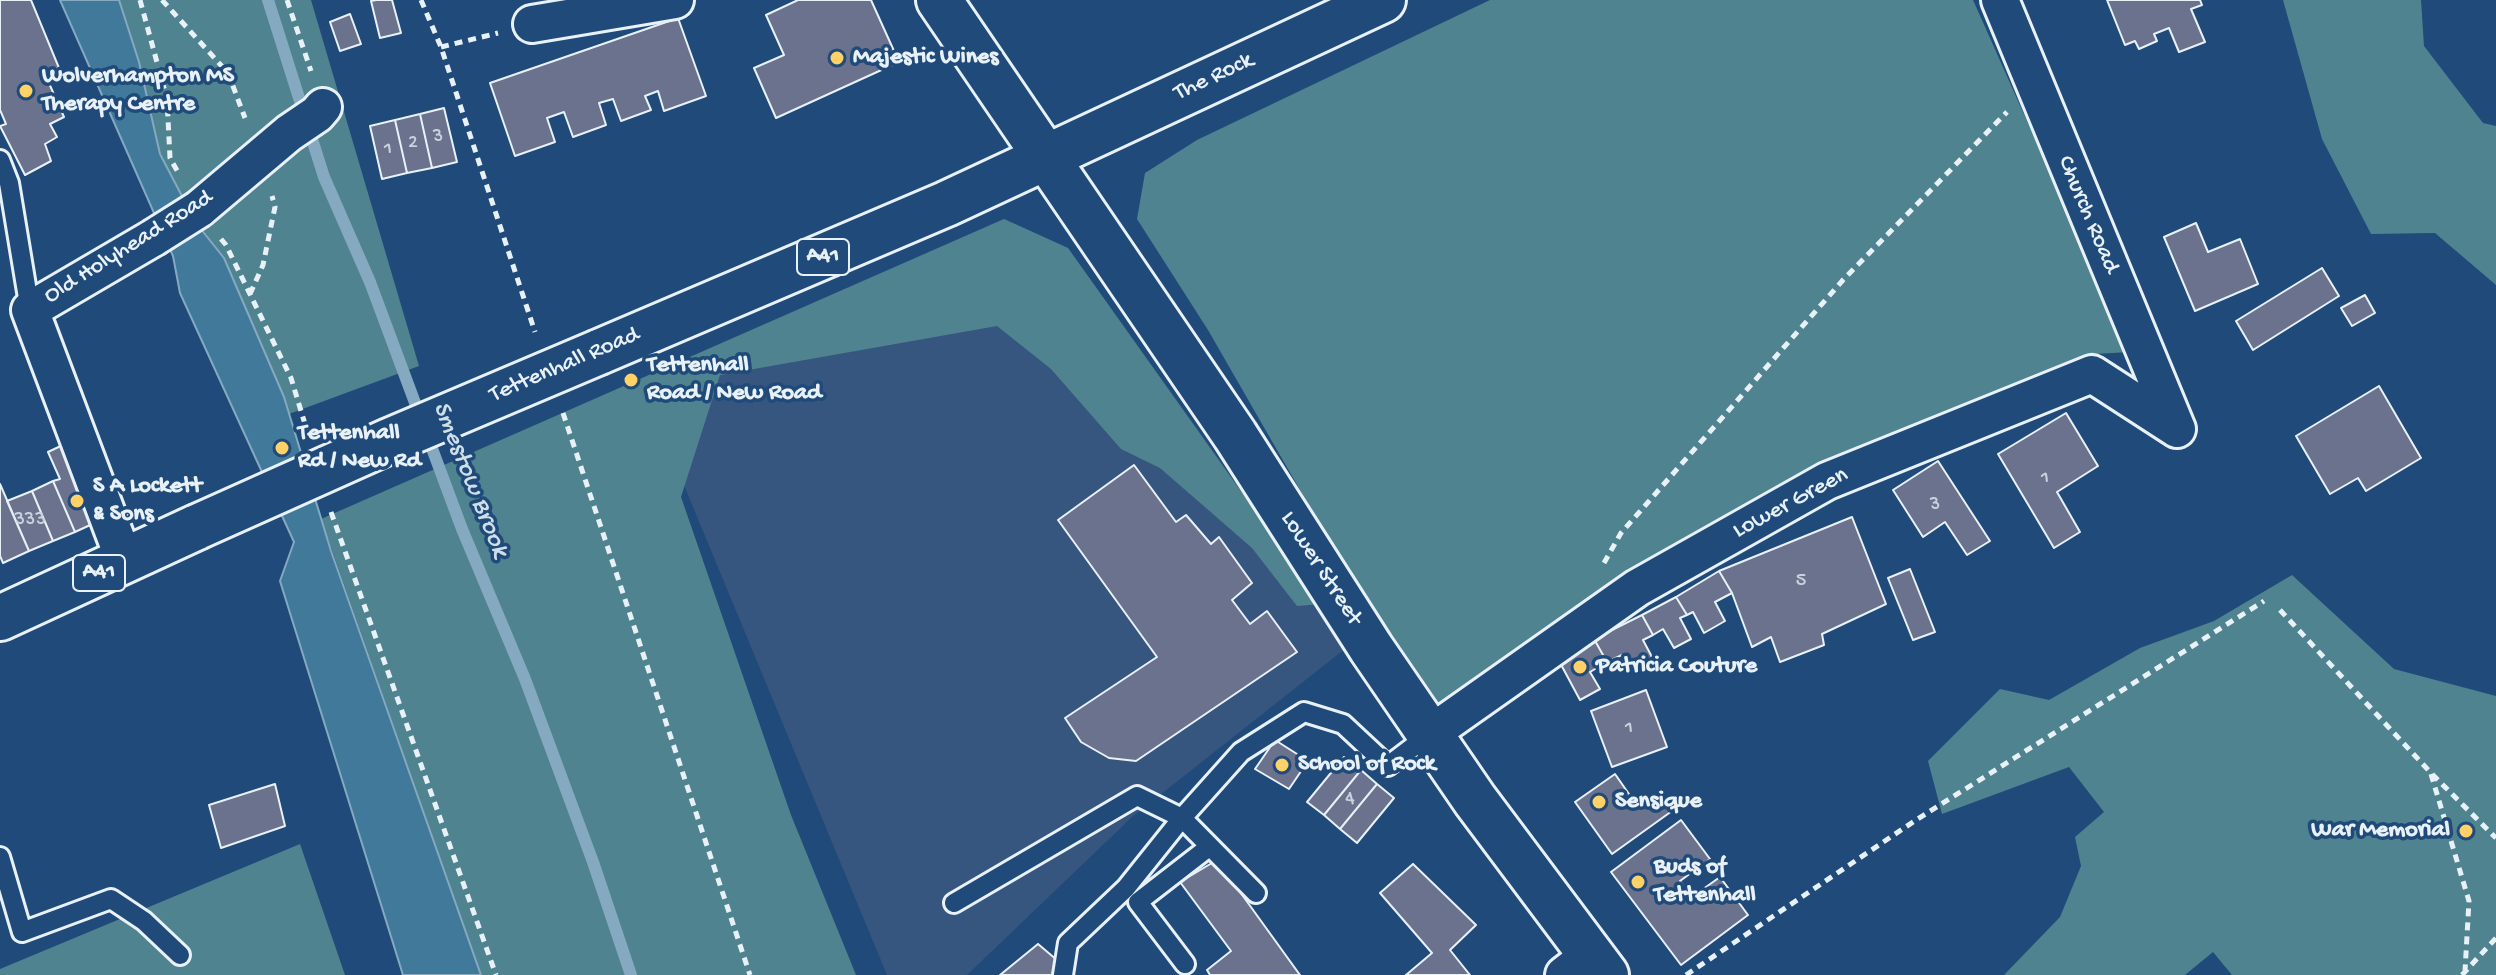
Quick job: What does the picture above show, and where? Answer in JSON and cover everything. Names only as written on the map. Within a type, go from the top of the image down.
[{"type":"main road","name":"Lower Street","points":[[939,0],[1235,435],[1371,648],[1587,968]]},
{"type":"main road","name":"The Rock","points":[[1044,156],[1383,0]]},
{"type":"main road","name":"Tettenhall Road","points":[[0,618],[389,441],[946,204],[1044,156]]},
{"type":"street","points":[[532,24],[675,0]]},
{"type":"street","name":"Church Road","points":[[2000,0],[2177,429]]},
{"type":"street","name":"Old Holyhead Road","points":[[125,562],[30,310],[199,209],[310,118]]},
{"type":"street","name":"Lower Green","points":[[1430,734],[1637,588],[1841,475],[2092,374],[2177,429]]},
{"type":"lane","points":[[0,160],[9,183],[30,310]]},
{"type":"lane","points":[[1063,975],[1068,943],[1126,888],[1182,818],[1241,752],[1304,712],[1343,724],[1388,766],[1430,734]]},
{"type":"lane","points":[[954,903],[1137,796],[1182,818],[1256,893]]},
{"type":"lane","points":[[1185,964],[1138,902],[1209,847]]},
{"type":"lane","points":[[0,857],[22,932],[111,899],[144,921],[180,955]]},
{"type":"path","points":[[162,0],[228,73],[275,207],[263,265],[250,294]]},
{"type":"path","points":[[287,0],[310,118]]},
{"type":"path","points":[[421,0],[441,47],[540,347]]},
{"type":"path","points":[[441,47],[532,24]]},
{"type":"path","points":[[1599,571],[1621,533],[1843,280],[2011,108]]},
{"type":"path","points":[[560,406],[750,975]]},
{"type":"path","points":[[1686,975],[1916,820],[2264,601]]},
{"type":"path","points":[[2280,610],[2431,773],[2496,838]]},
{"type":"path","points":[[2431,773],[2469,901],[2464,973]]},
{"type":"path","points":[[2464,973],[2496,938]]},
{"type":"shaded area","points":[[60,0],[119,0],[139,62],[160,154],[196,223],[224,258],[284,397],[331,551],[481,975],[403,975],[280,581],[294,542],[180,293],[173,256]]},
{"type":"shaded area","points":[[1004,219],[1068,248],[1351,644],[1132,817],[967,975],[887,975],[640,379]]},
{"type":"green space","points":[[119,0],[311,0],[419,366],[289,414],[284,397],[160,154],[139,62]]},
{"type":"green space","points":[[1490,0],[1973,0],[2130,352],[2095,354],[1812,477],[1442,718],[1365,603],[1208,330],[1137,219],[1145,173],[1197,140]]},
{"type":"green space","points":[[2283,0],[2421,0],[2424,46],[2483,123],[2496,126],[2496,285],[2435,233],[2371,234],[2322,139]]},
{"type":"green space","points":[[1004,219],[1068,248],[1321,604],[1297,606],[1252,548],[1160,468],[1121,449],[1051,369],[997,326],[720,375],[681,497],[791,815],[856,975],[481,975],[321,519]]},
{"type":"green space","points":[[2292,575],[2394,669],[2496,696],[2496,975],[2232,975],[2213,952],[2185,975],[2004,975],[2060,917],[2081,866],[2075,837],[2104,812],[2069,767],[1942,814],[1928,761],[2000,689],[2049,700],[2140,648],[2214,621]]},
{"type":"green space","points":[[300,844],[345,975],[0,975],[0,969]]},
{"type":"building","name":"Wolverhampton MS Therapy Centre","points":[[0,0],[31,0],[59,68],[44,72],[64,117],[50,124],[57,137],[45,144],[51,161],[25,175],[0,126],[6,124],[0,110]]},
{"type":"building","points":[[392,0],[401,33],[380,38],[371,1]]},
{"type":"building","name":"Majestic Wines","points":[[798,0],[871,0],[899,62],[776,118],[754,68],[784,55],[766,15]]},
{"type":"building","points":[[2107,0],[2200,0],[2202,5],[2191,9],[2205,42],[2179,52],[2169,28],[2154,34],[2157,41],[2139,49],[2135,41],[2125,45]]},
{"type":"building","points":[[350,14],[361,44],[340,51],[330,22]]},
{"type":"building","points":[[678,18],[706,96],[664,111],[658,91],[645,96],[651,110],[621,121],[613,99],[599,103],[606,125],[573,137],[564,112],[547,118],[555,142],[515,156],[490,83]]},
{"type":"building","points":[[444,108],[457,162],[432,168],[420,114]]},
{"type":"building","points":[[420,114],[432,168],[407,173],[395,120]]},
{"type":"building","points":[[395,120],[407,173],[382,179],[370,126]]},
{"type":"building","points":[[2196,223],[2208,252],[2240,239],[2258,284],[2195,311],[2164,237]]},
{"type":"building","points":[[2322,268],[2339,296],[2253,350],[2236,321]]},
{"type":"building","points":[[2365,295],[2375,313],[2352,326],[2341,308]]},
{"type":"building","points":[[2379,386],[2421,458],[2366,491],[2358,478],[2330,494],[2296,436]]},
{"type":"building","points":[[2066,413],[2098,466],[2057,492],[2080,532],[2054,548],[1998,454]]},
{"type":"building","name":"S A Lockett & Sons","points":[[67,443],[101,520],[75,532],[53,481],[60,479],[48,452]]},
{"type":"building","points":[[1938,461],[1990,541],[1967,555],[1945,522],[1923,537],[1893,490]]},
{"type":"building","points":[[1134,465],[1176,522],[1186,515],[1211,544],[1219,537],[1252,583],[1232,600],[1250,624],[1267,611],[1297,652],[1136,761],[1109,758],[1081,742],[1065,718],[1157,657],[1058,520]]},
{"type":"building","points":[[53,481],[75,532],[53,541],[32,491]]},
{"type":"building","points":[[0,484],[29,551],[3,563],[0,556]]},
{"type":"building","points":[[32,491],[53,541],[29,551],[7,501]]},
{"type":"building","points":[[1852,517],[1886,604],[1822,634],[1824,645],[1780,662],[1771,637],[1752,647],[1732,593],[1719,571]]},
{"type":"building","points":[[1910,569],[1935,632],[1913,640],[1888,578]]},
{"type":"building","points":[[1719,571],[1732,593],[1715,602],[1725,621],[1704,633],[1693,612],[1687,615],[1676,597]]},
{"type":"building","points":[[1676,597],[1687,615],[1680,618],[1691,639],[1674,648],[1663,629],[1653,635],[1642,615]]},
{"type":"building","points":[[1642,615],[1653,635],[1643,640],[1652,657],[1630,669],[1622,655],[1607,662],[1594,639]]},
{"type":"building","name":"Patricia Couture","points":[[1594,639],[1607,662],[1590,672],[1600,689],[1580,700],[1558,659]]},
{"type":"building","points":[[1646,690],[1667,747],[1612,767],[1591,711]]},
{"type":"building","name":"School of Rock","points":[[1275,740],[1308,761],[1289,789],[1255,769]]},
{"type":"building","points":[[1344,757],[1361,770],[1324,815],[1307,802]]},
{"type":"building","points":[[1361,770],[1377,784],[1340,829],[1324,815]]},
{"type":"building","points":[[1615,774],[1638,807],[1659,792],[1672,811],[1612,854],[1575,802]]},
{"type":"building","points":[[275,784],[285,826],[221,848],[209,805]]},
{"type":"building","points":[[1377,784],[1394,798],[1357,843],[1340,829]]},
{"type":"building","points":[[1681,820],[1710,859],[1680,881],[1692,897],[1720,877],[1748,915],[1681,965],[1611,872]]},
{"type":"building","points":[[1217,860],[1300,975],[1210,975],[1207,970],[1231,951],[1180,882]]},
{"type":"building","points":[[1413,864],[1476,925],[1450,950],[1470,975],[1406,975],[1432,953],[1380,893]]},
{"type":"building","points":[[1038,944],[1064,966],[1053,975],[1000,975]]},
{"type":"waterway","name":"Smestow Brook","points":[[268,0],[324,177],[370,282],[462,529],[525,679],[631,975]]},
{"type":"place","name":"Majestic Wines","points":[[837,58]]},
{"type":"place","name":"Wolverhampton MS Therapy Centre","points":[[26,91]]},
{"type":"place","name":"Tettenhall Road / New Road","points":[[631,380]]},
{"type":"place","name":"Tettenhall Rd / New Rd","points":[[282,448]]},
{"type":"place","name":"S A Lockett & Sons","points":[[77,501]]},
{"type":"place","name":"Patricia Couture","points":[[1580,667]]},
{"type":"place","name":"School of Rock","points":[[1282,765]]},
{"type":"place","name":"Sensique","points":[[1599,802]]},
{"type":"place","name":"War Memorial","points":[[2466,831]]},
{"type":"place","name":"Buds of Tettenhall","points":[[1638,882]]}]
